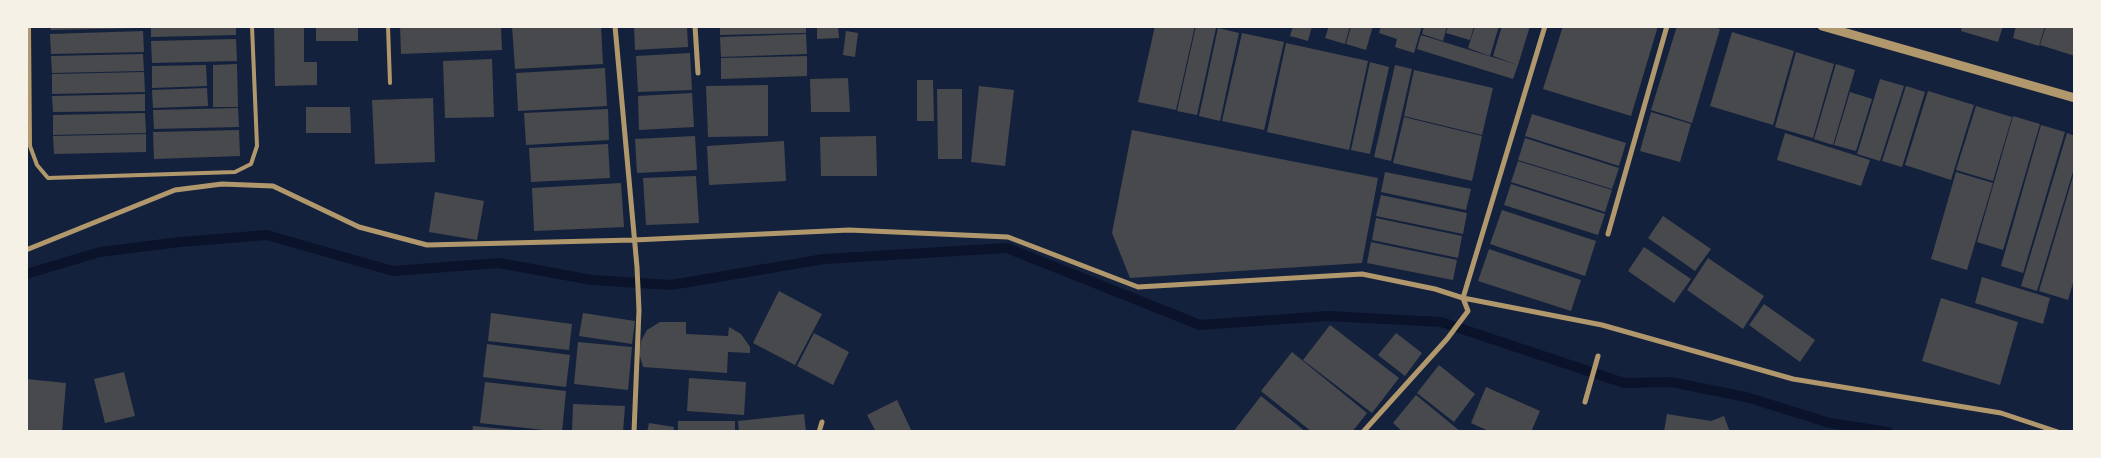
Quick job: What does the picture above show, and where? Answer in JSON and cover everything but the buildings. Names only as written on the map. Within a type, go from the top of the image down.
[{"type":"street","points":[[615,26],[637,267],[639,310],[634,432]]},
{"type":"street","points":[[695,26],[698,73]]},
{"type":"street","points":[[1363,432],[1446,339],[1468,310],[1463,298],[1545,26]]},
{"type":"street","points":[[1608,234],[1667,26]]},
{"type":"street","points":[[1822,26],[2075,98]]},
{"type":"street","points":[[26,250],[175,190],[222,184],[274,186],[360,227],[427,246],[634,240],[849,230],[1008,237],[1138,287],[1362,274],[1435,289],[1463,298],[1602,325],[1793,379],[2001,413],[2058,432]]},
{"type":"street","points":[[1586,402],[1598,356]]},
{"type":"street","points":[[819,432],[822,422]]},
{"type":"lane","points":[[29,26],[30,146],[37,165],[48,178],[235,172],[251,164],[257,146],[252,26]]},
{"type":"lane","points":[[388,26],[390,83]]},
{"type":"waterway","points":[[26,274],[100,252],[180,242],[267,235],[393,271],[499,263],[592,280],[671,285],[824,259],[1007,248],[1200,325],[1328,316],[1441,322],[1624,383],[1671,382],[1746,397],[1830,423],[1888,432]]}]
